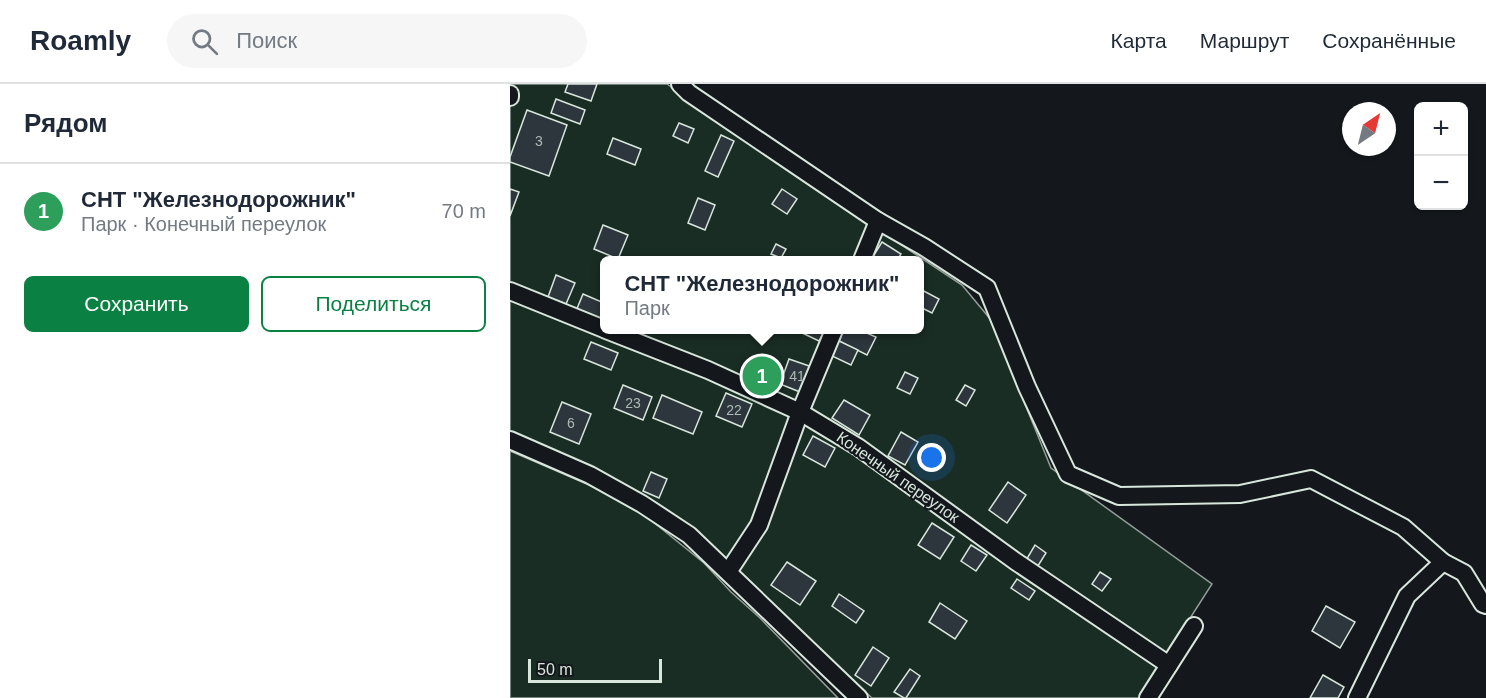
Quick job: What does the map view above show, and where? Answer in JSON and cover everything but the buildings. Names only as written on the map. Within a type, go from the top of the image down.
[{"type":"street","points":[[680,84],[689,93],[878,220],[987,288],[1027,387],[1068,474],[1119,496],[1240,494],[1311,479],[1403,527],[1443,562],[1464,573],[1483,604],[1486,605]]},
{"type":"street","points":[[864,256],[878,220]]},
{"type":"street","name":"Конечный переулок","points":[[510,291],[600,327]]},
{"type":"street","name":"Конечный переулок","points":[[632,334],[801,412],[858,447],[1015,561],[1168,665]]},
{"type":"street","points":[[728,572],[759,525],[832,334]]},
{"type":"street","points":[[510,440],[591,475],[642,504],[689,535],[859,698]]},
{"type":"street","points":[[1357,698],[1407,596],[1443,562]]},
{"type":"street","points":[[1148,698],[1194,626]]},
{"type":"green space","points":[[510,84],[667,84],[918,256],[600,256],[600,334],[924,334],[924,260],[962,285],[991,320],[1051,468],[1212,584],[1139,698],[872,698],[680,519],[583,464],[510,433]]},
{"type":"green space","points":[[510,451],[587,484],[637,509],[704,563],[838,698],[510,698]]},
{"type":"place","name":"СНТ \"Железнодорожник\"","points":[[762,376]]}]
